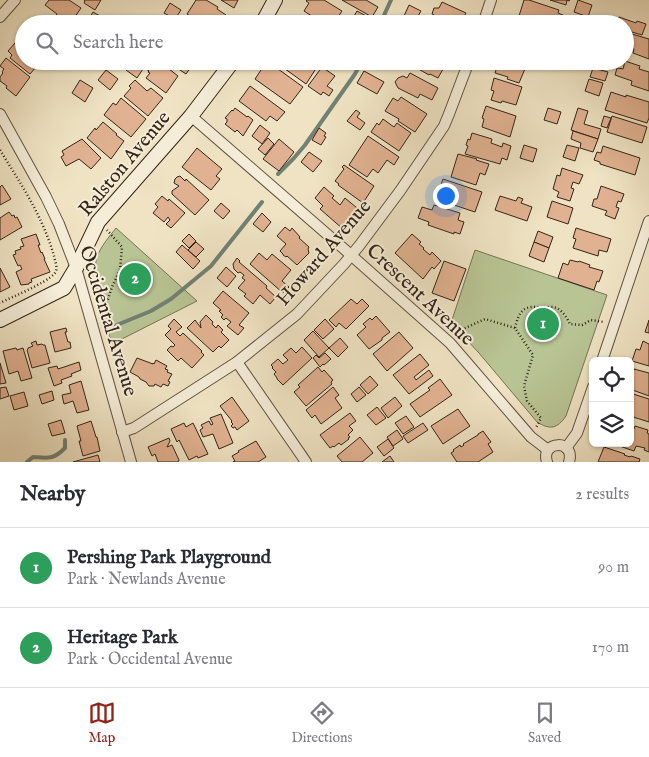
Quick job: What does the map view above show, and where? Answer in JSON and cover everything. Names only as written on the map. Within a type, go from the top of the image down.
[{"type":"street","points":[[0,17],[15,0]]},
{"type":"street","points":[[267,15],[275,0]]},
{"type":"street","points":[[485,15],[491,0]]},
{"type":"street","name":"Ralston Avenue","points":[[0,320],[64,288],[76,268],[98,222],[191,116],[226,70]]},
{"type":"street","name":"Howard Avenue","points":[[122,432],[134,428],[237,362],[298,314],[351,256],[400,191],[444,126],[466,70]]},
{"type":"street","name":"Occidental Avenue","points":[[0,114],[46,197],[76,268],[131,462]]},
{"type":"street","name":"Crescent Avenue","points":[[191,116],[450,343],[531,437],[548,450]]},
{"type":"street","points":[[603,357],[648,228]]},
{"type":"street","points":[[237,362],[306,462]]},
{"type":"street","points":[[566,448],[577,433],[589,398]]},
{"type":"street","points":[[548,462],[546,458],[548,450],[555,445],[559,445],[566,448],[571,455],[569,462]]},
{"type":"path","points":[[0,150],[31,201],[49,240],[57,268],[56,273],[46,281],[0,303]]},
{"type":"path","points":[[89,316],[107,302],[120,270],[122,247],[98,222]]},
{"type":"path","points":[[515,328],[518,316],[526,308],[536,306],[545,309],[550,307],[558,309],[565,314],[570,324],[582,325],[591,320],[614,326]]},
{"type":"path","points":[[450,343],[461,330],[485,319],[515,328],[533,355],[524,386],[527,401],[541,418],[531,437]]},
{"type":"green space","points":[[116,228],[197,301],[112,344],[99,300],[95,266],[101,249]]},
{"type":"green space","points":[[475,250],[607,295],[566,416],[556,426],[550,427],[537,422],[451,323]]},
{"type":"building","points":[[49,0],[69,0],[81,8],[76,15],[56,15],[45,5]]},
{"type":"building","points":[[84,0],[101,0],[95,10],[84,3]]},
{"type":"building","points":[[196,0],[206,0],[218,7],[217,9],[226,15],[189,15],[187,14]]},
{"type":"building","points":[[221,0],[238,0],[234,8]]},
{"type":"building","points":[[324,0],[342,11],[339,15],[310,15],[304,11],[309,3],[306,1]]},
{"type":"building","points":[[342,0],[366,0],[378,7],[373,15],[368,15]]},
{"type":"building","points":[[524,0],[529,0],[559,10],[558,13],[563,15],[519,15]]},
{"type":"building","points":[[550,0],[567,0],[566,5]]},
{"type":"building","points":[[578,0],[592,5],[589,15],[574,12]]},
{"type":"building","points":[[442,2],[466,13],[465,15],[432,14],[434,8],[439,8]]},
{"type":"building","points":[[170,3],[181,10],[178,15],[164,13]]},
{"type":"building","points":[[409,5],[421,11],[419,15],[404,15]]},
{"type":"building","points":[[357,11],[364,15],[355,15]]},
{"type":"building","points":[[637,21],[646,24],[642,35],[634,33],[634,22]]},
{"type":"building","points":[[634,35],[649,39],[649,59],[634,53]]},
{"type":"building","points":[[15,43],[15,62],[10,58],[12,55],[8,51]]},
{"type":"building","points":[[6,58],[15,65],[15,70],[21,70],[30,77],[16,96],[0,81],[4,69],[0,66]]},
{"type":"building","points":[[634,64],[640,66],[639,69],[649,72],[649,91],[631,85],[632,81],[615,75],[616,70],[634,70]]},
{"type":"building","points":[[25,70],[33,70],[30,74]]},
{"type":"building","points":[[106,70],[118,79],[110,90],[98,80]]},
{"type":"building","points":[[126,70],[142,70],[137,78]]},
{"type":"building","points":[[148,70],[170,70],[178,76],[166,93],[146,78],[150,73]]},
{"type":"building","points":[[180,70],[189,70],[186,74]]},
{"type":"building","points":[[261,70],[279,70],[303,87],[290,104],[255,79]]},
{"type":"building","points":[[287,70],[315,70],[306,84]]},
{"type":"building","points":[[320,70],[326,70],[335,76],[327,86],[333,90],[329,96],[323,92],[321,95],[308,86]]},
{"type":"building","points":[[420,70],[442,70],[438,78]]},
{"type":"building","points":[[496,70],[524,70],[519,83],[495,73]]},
{"type":"building","points":[[592,70],[608,72],[605,81],[590,77]]},
{"type":"building","points":[[364,71],[384,82],[377,94],[357,83]]},
{"type":"building","points":[[410,73],[438,88],[432,100],[420,94],[418,98],[398,88],[395,82],[398,78],[403,76],[407,78]]},
{"type":"building","points":[[494,78],[522,87],[516,105],[491,100],[494,91],[491,90]]},
{"type":"building","points":[[589,79],[603,83],[599,96],[585,91]]},
{"type":"building","points":[[80,80],[93,88],[85,102],[72,93]]},
{"type":"building","points":[[135,80],[147,91],[151,88],[163,98],[148,116],[124,96],[131,88],[129,86]]},
{"type":"building","points":[[250,86],[285,112],[277,121],[270,116],[266,121],[239,101]]},
{"type":"building","points":[[611,92],[649,102],[649,118],[647,123],[605,110]]},
{"type":"building","points":[[401,97],[427,114],[415,132],[385,111],[393,98],[398,101]]},
{"type":"building","points":[[121,98],[146,119],[131,137],[104,115],[113,103],[116,105]]},
{"type":"building","points":[[486,106],[516,116],[510,137],[482,127],[484,119],[482,118]]},
{"type":"building","points":[[235,108],[253,120],[243,136],[237,130],[235,132],[225,124],[227,119],[225,118]]},
{"type":"building","points":[[548,108],[561,112],[557,124],[544,120]]},
{"type":"building","points":[[578,108],[588,111],[584,124],[601,129],[598,139],[571,130]]},
{"type":"building","points":[[356,110],[360,113],[357,117],[365,123],[360,130],[347,121]]},
{"type":"building","points":[[604,116],[611,118],[607,128],[601,126]]},
{"type":"building","points":[[612,116],[647,127],[642,143],[607,132]]},
{"type":"building","points":[[383,119],[394,127],[397,123],[411,133],[399,151],[371,132],[377,123],[379,125]]},
{"type":"building","points":[[103,122],[124,141],[111,159],[87,138]]},
{"type":"building","points":[[260,125],[270,133],[262,144],[252,136]]},
{"type":"building","points":[[319,128],[326,133],[324,136],[326,137],[321,145],[312,140]]},
{"type":"building","points":[[573,131],[598,139],[593,152],[580,148],[581,143],[571,139]]},
{"type":"building","points":[[472,133],[492,139],[491,143],[502,147],[503,143],[511,146],[507,160],[502,158],[500,164],[465,154],[468,139],[470,140]]},
{"type":"building","points":[[368,136],[399,157],[394,165],[387,160],[378,173],[373,169],[367,177],[349,165]]},
{"type":"building","points":[[268,138],[274,144],[265,155],[258,149]]},
{"type":"building","points":[[82,139],[101,158],[91,169],[79,159],[66,166],[61,157],[64,155],[62,151]]},
{"type":"building","points":[[279,139],[294,152],[279,171],[263,159]]},
{"type":"building","points":[[524,145],[537,149],[533,162],[520,158]]},
{"type":"building","points":[[567,145],[579,148],[575,161],[563,157]]},
{"type":"building","points":[[603,146],[640,158],[635,175],[600,164],[600,162],[594,160],[597,152],[601,153]]},
{"type":"building","points":[[197,148],[222,169],[216,176],[220,179],[211,190],[182,167]]},
{"type":"building","points":[[309,152],[322,161],[313,172],[301,162]]},
{"type":"building","points":[[458,154],[489,164],[485,175],[480,173],[476,185],[451,177]]},
{"type":"building","points":[[344,165],[374,186],[363,203],[335,181],[344,169],[342,167]]},
{"type":"building","points":[[562,168],[583,175],[579,184],[573,182],[571,188],[574,189],[570,201],[557,197],[559,192],[553,189],[557,175],[560,176]]},
{"type":"building","points":[[180,176],[185,181],[186,179],[209,200],[195,215],[172,194],[172,191],[179,186],[174,183],[175,179]]},
{"type":"building","points":[[443,179],[482,192],[475,212],[436,199]]},
{"type":"building","points":[[2,185],[11,199],[0,205],[0,187]]},
{"type":"building","points":[[601,186],[624,194],[621,202],[618,201],[616,207],[619,208],[615,219],[605,215],[607,211],[592,206],[594,199],[597,199]]},
{"type":"building","points":[[324,187],[340,205],[345,198],[357,208],[351,216],[353,217],[343,229],[320,209],[323,206],[315,198]]},
{"type":"building","points":[[162,196],[168,201],[169,199],[185,213],[171,228],[166,224],[170,220],[168,217],[164,222],[153,213],[158,207],[155,204]]},
{"type":"building","points":[[500,196],[516,201],[518,197],[523,199],[521,203],[532,207],[527,221],[495,210]]},
{"type":"building","points":[[552,201],[573,208],[568,224],[547,217]]},
{"type":"building","points":[[221,203],[230,211],[223,219],[214,211]]},
{"type":"building","points":[[434,205],[460,213],[458,220],[464,222],[460,234],[454,232],[454,234],[428,225],[429,222],[418,218],[422,207],[432,210]]},
{"type":"building","points":[[9,212],[15,218],[17,217],[22,227],[0,240],[0,218]]},
{"type":"building","points":[[262,213],[271,222],[263,232],[253,224]]},
{"type":"building","points":[[285,227],[290,231],[292,228],[309,247],[309,253],[297,265],[280,251],[286,244],[277,236]]},
{"type":"building","points":[[576,228],[611,239],[607,252],[599,250],[598,256],[573,248],[576,239],[573,238]]},
{"type":"building","points":[[538,231],[553,237],[549,248],[534,242]]},
{"type":"building","points":[[36,234],[40,245],[38,245],[50,272],[31,279],[32,282],[29,284],[21,285],[16,272],[22,269],[20,265],[18,266],[13,255],[16,254],[15,251],[24,246],[21,239]]},
{"type":"building","points":[[189,234],[196,241],[189,248],[182,241]]},
{"type":"building","points":[[412,234],[421,242],[419,244],[423,249],[430,255],[432,252],[441,261],[434,269],[432,267],[423,279],[395,253]]},
{"type":"building","points":[[196,242],[204,249],[196,257],[188,250]]},
{"type":"building","points":[[534,242],[549,248],[544,262],[529,256]]},
{"type":"building","points":[[182,245],[200,261],[193,269],[176,252]]},
{"type":"building","points":[[259,253],[267,260],[272,254],[291,270],[282,281],[289,287],[283,293],[250,264]]},
{"type":"building","points":[[237,258],[276,297],[270,304],[260,295],[253,304],[244,296],[246,294],[238,288],[245,280],[242,278],[244,275],[234,269],[233,264]]},
{"type":"building","points":[[570,260],[579,261],[590,265],[589,267],[603,271],[594,290],[558,278],[563,263],[568,265]]},
{"type":"building","points":[[444,261],[466,269],[454,301],[432,293]]},
{"type":"building","points":[[226,267],[236,276],[227,287],[217,278]]},
{"type":"building","points":[[0,268],[10,287],[0,292]]},
{"type":"building","points":[[223,291],[249,313],[239,325],[244,328],[238,335],[227,326],[231,322],[221,317],[223,315],[219,311],[221,310],[213,303]]},
{"type":"building","points":[[351,299],[357,304],[362,299],[369,306],[346,329],[339,323],[336,327],[329,320]]},
{"type":"building","points":[[206,315],[216,328],[218,325],[223,330],[221,332],[229,340],[221,348],[219,346],[213,352],[187,328],[195,320],[201,328],[200,322]]},
{"type":"building","points":[[376,316],[390,332],[369,349],[357,335],[366,327],[363,324]]},
{"type":"building","points":[[174,319],[182,327],[176,332],[180,336],[183,333],[204,355],[192,368],[181,358],[178,361],[167,350],[175,345],[165,335],[171,329],[168,326]]},
{"type":"building","points":[[325,319],[334,329],[323,339],[314,330]]},
{"type":"building","points":[[649,320],[649,333],[645,332]]},
{"type":"building","points":[[66,328],[67,332],[65,332],[71,348],[55,352],[50,332]]},
{"type":"building","points":[[313,331],[329,348],[319,357],[304,340]]},
{"type":"building","points":[[399,332],[413,348],[387,371],[373,354]]},
{"type":"building","points":[[340,338],[348,347],[338,357],[329,348]]},
{"type":"building","points":[[36,341],[37,345],[45,345],[50,363],[32,368],[27,350],[33,346],[31,343]]},
{"type":"building","points":[[643,341],[649,344],[649,366],[634,362],[636,349],[640,350]]},
{"type":"building","points":[[302,347],[312,358],[283,385],[274,374],[276,372],[271,365],[278,359],[283,364],[288,360],[283,355],[291,348],[296,353]]},
{"type":"building","points":[[16,348],[17,350],[23,348],[32,378],[21,381],[18,371],[9,374],[3,351]]},
{"type":"building","points":[[325,353],[331,359],[320,367],[313,358],[316,355],[319,358]]},
{"type":"building","points":[[420,354],[429,365],[414,377],[416,380],[429,370],[433,376],[409,394],[393,375]]},
{"type":"building","points":[[137,358],[153,364],[156,360],[167,366],[165,369],[172,374],[168,381],[170,382],[168,386],[163,384],[161,387],[155,384],[154,386],[149,386],[130,372]]},
{"type":"building","points":[[79,362],[81,370],[71,374],[72,376],[61,380],[62,383],[54,386],[48,368],[57,366],[58,369]]},
{"type":"building","points":[[0,363],[6,383],[0,384]]},
{"type":"building","points":[[318,367],[322,372],[324,370],[333,380],[332,384],[306,406],[294,392],[300,387],[298,385]]},
{"type":"building","points":[[634,369],[649,373],[649,396],[634,390]]},
{"type":"building","points":[[370,376],[378,385],[368,394],[360,385]]},
{"type":"building","points":[[440,379],[452,395],[420,417],[410,404],[430,390],[428,388]]},
{"type":"building","points":[[81,381],[89,410],[77,413],[73,401],[64,404],[62,395],[71,393],[69,385]]},
{"type":"building","points":[[6,387],[9,396],[0,399],[0,388]]},
{"type":"building","points":[[333,387],[339,395],[335,398],[342,408],[321,424],[315,415],[312,418],[306,410]]},
{"type":"building","points":[[359,387],[366,395],[357,402],[351,394]]},
{"type":"building","points":[[52,391],[54,400],[42,404],[39,395]]},
{"type":"building","points":[[24,392],[28,406],[14,410],[10,396]]},
{"type":"building","points":[[634,394],[649,399],[649,422],[634,417]]},
{"type":"building","points":[[232,397],[249,421],[237,430],[231,426],[233,424],[232,421],[220,406]]},
{"type":"building","points":[[395,397],[402,406],[388,418],[381,408]]},
{"type":"building","points":[[377,407],[386,418],[376,425],[367,415]]},
{"type":"building","points":[[458,409],[470,426],[443,444],[431,426]]},
{"type":"building","points":[[350,413],[356,421],[349,426],[353,430],[348,435],[349,439],[341,445],[339,443],[330,448],[320,435]]},
{"type":"building","points":[[221,414],[233,443],[219,449],[213,434],[203,437],[200,430],[203,428],[201,425],[209,421],[211,425],[213,424],[210,418]]},
{"type":"building","points":[[406,416],[414,427],[403,434],[395,423]]},
{"type":"building","points":[[61,420],[65,433],[52,436],[48,424]]},
{"type":"building","points":[[91,421],[100,451],[83,456],[77,426]]},
{"type":"building","points":[[184,423],[186,427],[193,423],[208,454],[189,460],[171,429]]},
{"type":"building","points":[[423,423],[428,430],[408,443],[403,436]]},
{"type":"building","points":[[635,426],[648,430],[649,452],[644,450],[645,448],[636,446],[634,451],[622,447],[634,447]]},
{"type":"building","points":[[397,430],[403,439],[393,446],[387,437]]},
{"type":"building","points":[[483,431],[491,442],[488,444],[493,452],[478,462],[457,462],[451,453],[453,450],[460,445],[461,447]]},
{"type":"building","points":[[360,437],[373,453],[362,462],[342,462],[337,456]]},
{"type":"building","points":[[169,438],[170,441],[167,447],[172,445],[179,460],[178,462],[158,462],[155,454],[152,456],[148,447]]},
{"type":"building","points":[[388,439],[394,448],[384,456],[377,447]]},
{"type":"building","points":[[256,441],[266,457],[258,462],[233,462],[235,461],[232,456]]},
{"type":"building","points":[[604,447],[640,459],[639,462],[598,462]]},
{"type":"building","points":[[98,455],[100,462],[73,462]]},
{"type":"building","points":[[390,456],[394,462],[382,462]]},
{"type":"waterway","points":[[384,15],[391,0]]},
{"type":"waterway","points":[[278,174],[305,145],[357,70]]},
{"type":"waterway","points":[[112,327],[151,311],[171,299],[211,266],[262,202]]},
{"type":"waterway","points":[[27,462],[33,457],[47,458],[57,455],[65,448],[65,440]]},
{"type":"place","name":"Heritage Park","points":[[135,279]]},
{"type":"place","name":"Pershing Park Playground","points":[[543,324]]}]
